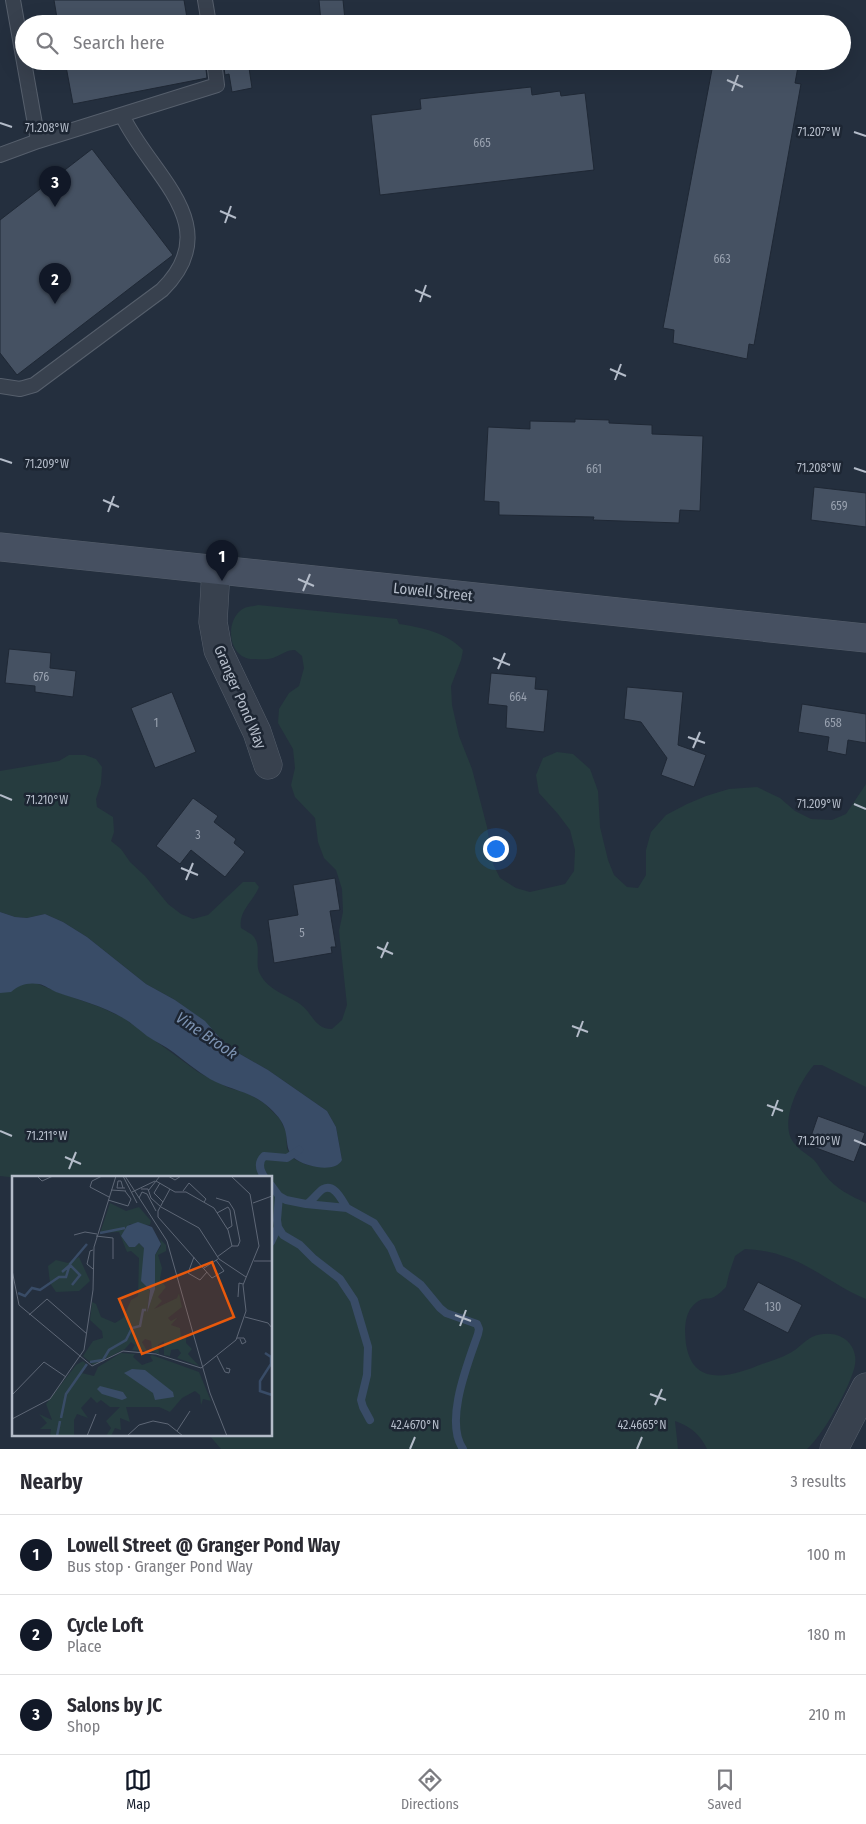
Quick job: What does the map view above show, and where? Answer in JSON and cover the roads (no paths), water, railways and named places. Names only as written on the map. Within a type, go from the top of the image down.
[{"type":"main road","name":"Lowell Street","points":[[0,547],[866,638]]},
{"type":"street","name":"Granger Pond Way","points":[[216,570],[213,622],[218,650],[257,732],[268,765]]},
{"type":"street","points":[[834,1449],[866,1387]]},
{"type":"lane","points":[[13,0],[16,15]]},
{"type":"lane","points":[[205,0],[208,15]]},
{"type":"lane","points":[[25,70],[38,141]]},
{"type":"lane","points":[[0,155],[38,141],[218,85],[216,70]]},
{"type":"lane","points":[[0,386],[20,389],[34,385],[162,290],[182,264],[186,254],[188,232],[182,210],[170,189],[135,140],[122,115]]},
{"type":"water","points":[[0,912],[15,917],[27,918],[45,914],[63,922],[87,937],[146,984],[175,1000],[205,1021],[233,1050],[268,1070],[327,1111],[336,1127],[342,1160],[334,1166],[321,1168],[297,1160],[288,1149],[283,1124],[265,1104],[252,1096],[210,1079],[129,1022],[107,1010],[39,984],[31,983],[11,992],[0,993]]},
{"type":"waterway","name":"Vine Brook","points":[[264,1176],[260,1161],[264,1156],[287,1158],[299,1150]]},
{"type":"waterway","name":"Vine Brook","points":[[272,1186],[279,1196],[286,1200],[347,1208],[374,1223],[391,1248],[400,1269],[421,1285],[446,1313],[477,1324],[478,1334],[464,1376],[457,1408],[456,1423],[458,1437],[463,1449]]},
{"type":"waterway","points":[[307,1204],[323,1189],[331,1188],[338,1194],[347,1208]]},
{"type":"waterway","points":[[279,1196],[277,1220],[278,1227],[283,1235],[300,1245],[314,1259],[340,1279],[354,1300],[368,1347],[367,1375],[361,1400],[370,1420]]},
{"type":"waterway","points":[[272,1240],[278,1227]]},
{"type":"place","name":"Salons by JC","points":[[55,207]]},
{"type":"place","name":"Cycle Loft","points":[[55,304]]},
{"type":"place","name":"Lowell Street @ Granger Pond Way","points":[[222,581]]}]
